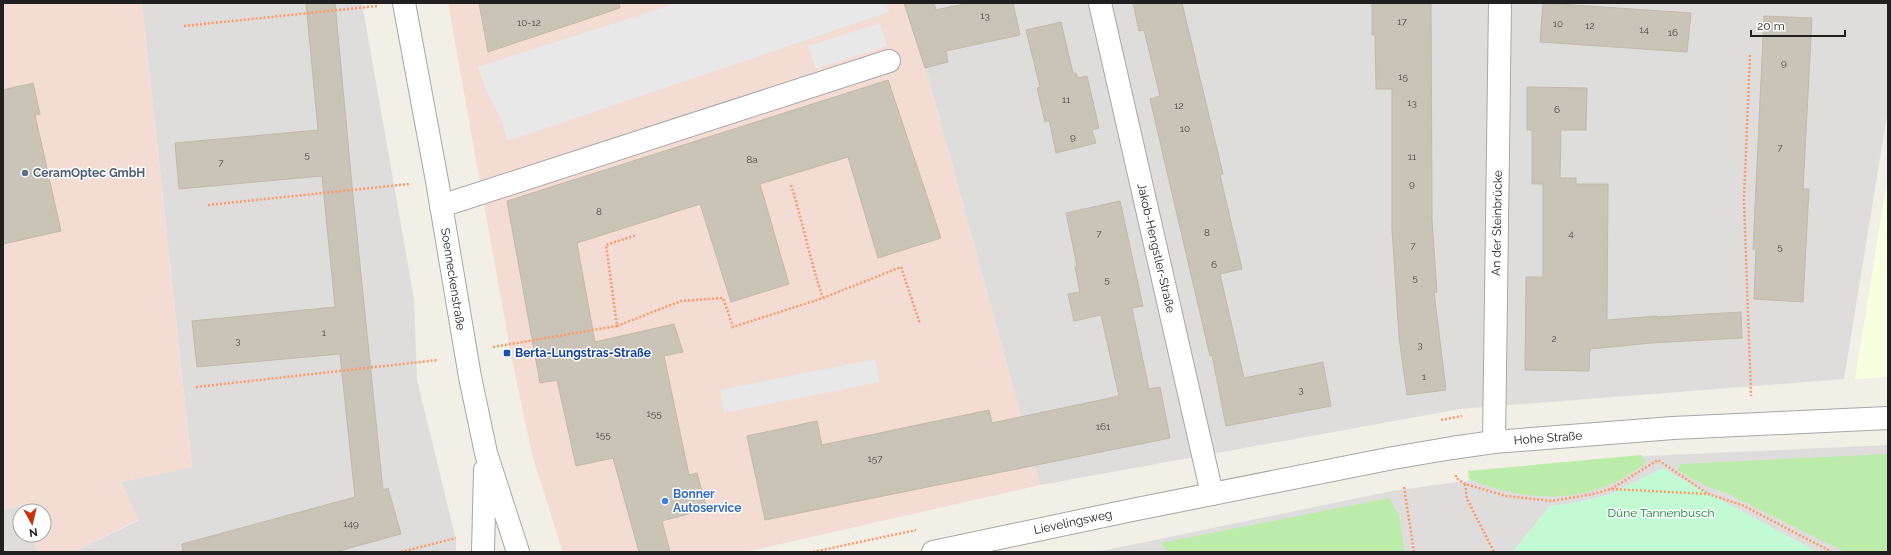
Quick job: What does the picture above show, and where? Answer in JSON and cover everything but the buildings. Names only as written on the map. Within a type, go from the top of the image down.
[{"type":"street","name":"Soenneckenstraße","points":[[404,3],[437,181],[465,355],[486,453],[518,552]]},
{"type":"street","name":"Jakob-Hengstler-Straße","points":[[1100,3],[1212,494]]},
{"type":"street","name":"An der Steinbrücke","points":[[1494,442],[1500,3]]},
{"type":"street","points":[[441,206],[889,61]]},
{"type":"street","name":"Hohe Straße","points":[[1212,494],[1393,458],[1494,442],[1673,428],[1888,418]]},
{"type":"street","points":[[483,552],[486,453]]},
{"type":"street","name":"Lievelingsweg","points":[[934,552],[1212,494]]},
{"type":"path","points":[[184,26],[404,3]]},
{"type":"path","points":[[1750,54],[1744,200],[1752,425]]},
{"type":"path","points":[[208,205],[437,181]]},
{"type":"path","points":[[792,185],[815,276],[823,298]]},
{"type":"path","points":[[618,326],[606,245],[637,235]]},
{"type":"path","points":[[196,387],[465,355],[618,326],[681,301],[723,298],[733,327],[823,298],[901,267],[920,324]]},
{"type":"path","points":[[1455,473],[1456,478],[1465,484],[1506,496],[1552,501],[1593,494],[1610,489],[1658,460],[1708,494]]},
{"type":"path","points":[[1465,484],[1467,500],[1494,552]]},
{"type":"path","points":[[1404,487],[1414,552]]},
{"type":"path","points":[[1610,489],[1708,494],[1742,505],[1832,552]]},
{"type":"path","points":[[401,552],[484,531]]},
{"type":"shaded area","points":[[3,3],[142,3],[192,467],[121,482],[139,519],[74,552],[38,552],[34,543],[52,543],[52,503],[12,503],[12,508],[3,510]]},
{"type":"shaded area","points":[[142,3],[362,3],[414,299],[417,380],[456,540],[456,552],[74,552],[139,520],[121,482],[192,467]]},
{"type":"shaded area","points":[[448,3],[904,3],[930,84],[1040,485],[745,552],[563,552],[533,458],[512,360]]},
{"type":"shaded area","points":[[677,3],[886,3],[889,12],[508,141],[500,117],[486,91],[478,67]]},
{"type":"shaded area","points":[[904,3],[1888,3],[1888,109],[1844,379],[1460,409],[1040,485],[930,84]]},
{"type":"shaded area","points":[[880,23],[887,46],[816,69],[808,46]]},
{"type":"shaded area","points":[[1888,175],[1888,377],[1855,379]]},
{"type":"shaded area","points":[[875,359],[880,382],[724,413],[720,390]]},
{"type":"shaded area","points":[[1888,445],[1888,552],[1817,552],[1662,469],[1611,494],[1579,502],[1550,506],[1513,552],[1097,552],[1392,491],[1645,456]]},
{"type":"shaded area","points":[[12,508],[12,543],[34,543],[38,552],[3,552],[3,510]]},
{"type":"green space","points":[[1888,454],[1888,552],[1845,552],[1726,493],[1708,487],[1678,471],[1680,464]]},
{"type":"green space","points":[[1641,455],[1646,462],[1643,466],[1625,477],[1589,492],[1571,495],[1537,496],[1502,490],[1469,479],[1468,471]]},
{"type":"green space","name":"Düne Tannenbusch","points":[[1662,468],[1817,552],[1513,552],[1550,506],[1579,502],[1611,494]]},
{"type":"green space","points":[[1389,498],[1399,516],[1405,552],[1173,552],[1167,550],[1161,543]]},
{"type":"place","name":"CeramOptec GmbH","points":[[25,173]]},
{"type":"place","name":"Berta-Lungstras-Straße","points":[[507,353]]},
{"type":"place","name":"Bonner Autoservice","points":[[665,501]]}]
